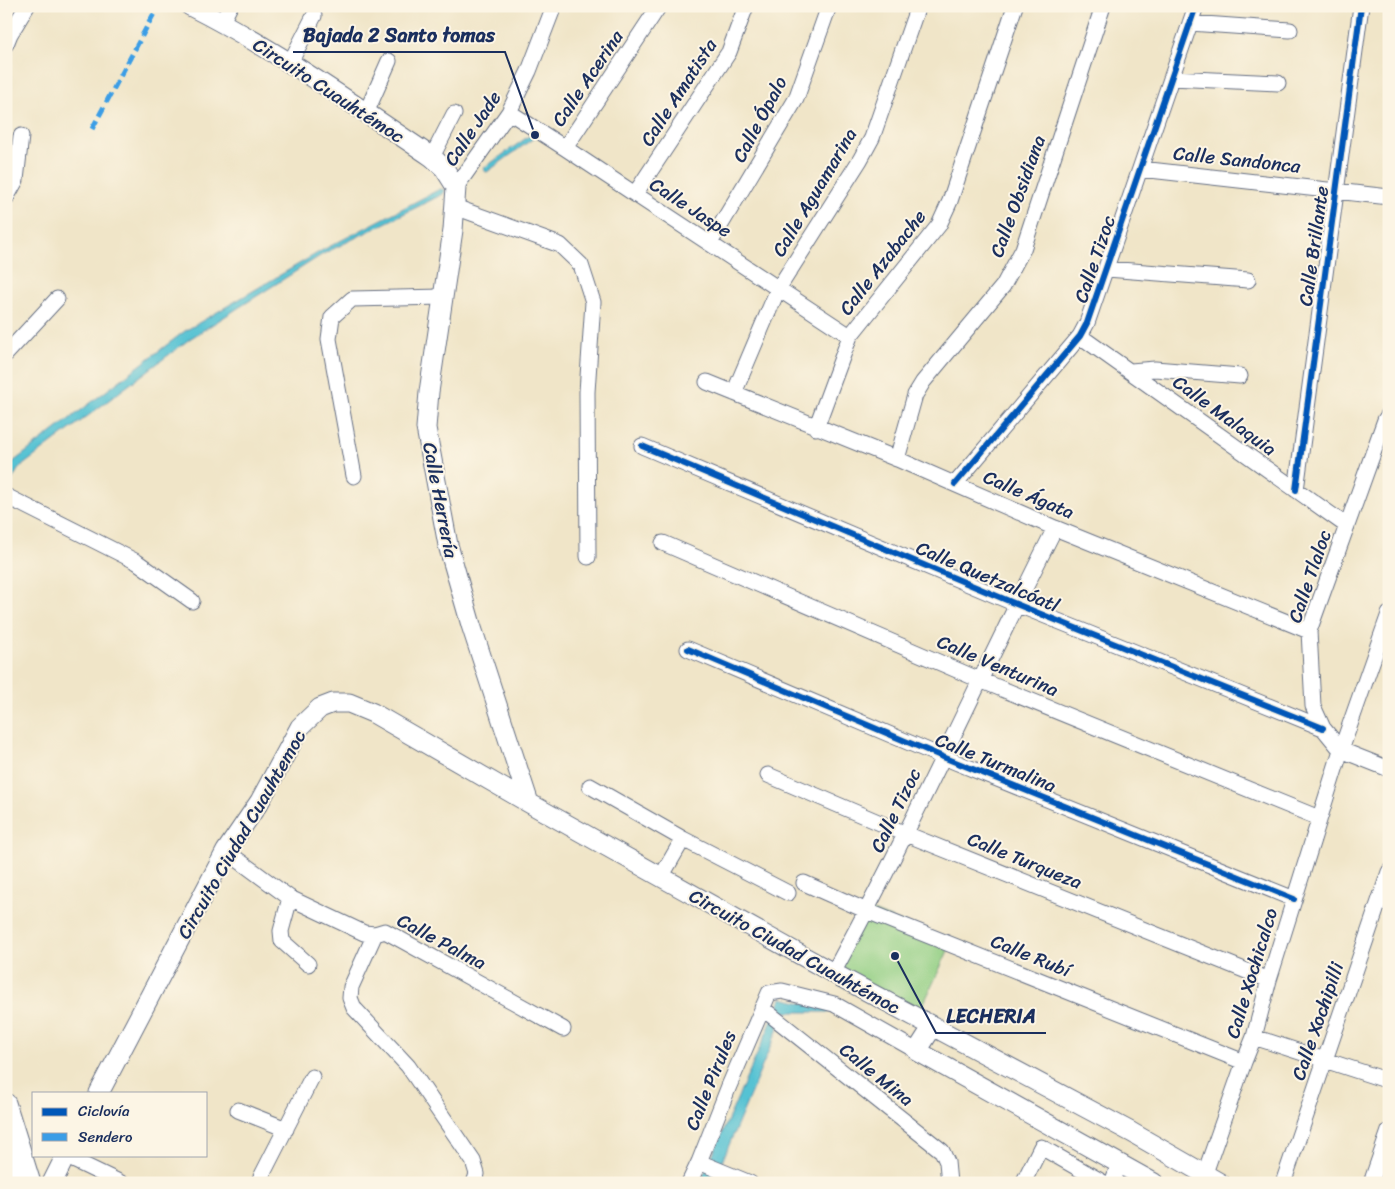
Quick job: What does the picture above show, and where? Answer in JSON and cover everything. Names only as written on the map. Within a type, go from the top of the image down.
[{"type":"main road","name":"Circuito Cuauhtémoc","points":[[190,6],[226,14],[290,63],[432,157],[444,168],[456,187]]},
{"type":"main road","name":"Calle Herrería","points":[[456,187],[453,230],[428,392],[426,428],[448,545],[470,625],[529,803]]},
{"type":"main road","name":"Circuito Ciudad Cuauhtemoc","points":[[100,1092],[226,851],[260,801],[300,727],[320,708],[333,703],[349,703],[373,713],[529,803]]},
{"type":"main road","name":"Circuito Ciudad Cuauhtémoc","points":[[529,803],[833,973],[1212,1178]]},
{"type":"main road","points":[[933,1026],[917,1051],[1154,1183]]},
{"type":"main road","points":[[6,1103],[31,1183]]},
{"type":"main road","points":[[52,1183],[66,1156]]},
{"type":"street","points":[[6,44],[27,6]]},
{"type":"street","name":"Calle Jade","points":[[456,187],[509,112],[529,71],[554,6]]},
{"type":"street","name":"Calle Acerina","points":[[565,148],[659,6]]},
{"type":"street","name":"Calle Amatista","points":[[635,194],[729,52],[746,6]]},
{"type":"street","name":"Calle Ópalo","points":[[710,243],[796,99],[829,6]]},
{"type":"street","name":"Calle Aguamarina","points":[[734,393],[778,289],[872,138],[918,6]]},
{"type":"street","name":"Calle Azabache","points":[[816,428],[850,336],[939,225],[950,201],[1015,6]]},
{"type":"street","name":"Calle Obsidiana","points":[[896,460],[915,395],[923,382],[1003,286],[1023,250],[1103,6]]},
{"type":"street","name":"Calle Tizoc","points":[[955,484],[1080,336],[1087,323],[1196,6]]},
{"type":"street","name":"Calle Brillante","points":[[1296,490],[1361,6]]},
{"type":"street","points":[[290,63],[314,16]]},
{"type":"street","points":[[1190,24],[1290,30]]},
{"type":"street","points":[[366,113],[389,60]]},
{"type":"street","points":[[1171,78],[1278,83]]},
{"type":"street","name":"Calle Jaspe","points":[[509,112],[850,336]]},
{"type":"street","points":[[432,157],[454,114]]},
{"type":"street","points":[[6,198],[16,180],[21,136]]},
{"type":"street","name":"Calle Sandonca","points":[[1141,169],[1389,197]]},
{"type":"street","points":[[455,207],[560,244],[581,265],[593,302],[587,392],[588,557]]},
{"type":"street","points":[[1107,269],[1248,280]]},
{"type":"street","points":[[354,476],[330,339],[332,317],[352,299],[443,297]]},
{"type":"street","points":[[6,354],[57,299]]},
{"type":"street","name":"Calle Malaquia","points":[[1080,336],[1347,526]]},
{"type":"street","points":[[1131,372],[1155,369],[1240,376]]},
{"type":"street","name":"Calle Ágata","points":[[706,382],[955,484],[1055,528],[1309,631]]},
{"type":"street","name":"Calle Tlaloc","points":[[1341,750],[1324,728],[1312,706],[1309,631],[1385,420],[1389,414]]},
{"type":"street","name":"Calle Quetzalcóatl","points":[[642,446],[1016,604],[1324,728]]},
{"type":"street","points":[[6,496],[138,562],[192,601]]},
{"type":"street","name":"Calle Tizoc","points":[[833,973],[906,834],[1016,604],[1055,528]]},
{"type":"street","name":"Calle Venturina","points":[[663,544],[980,680],[1320,818]]},
{"type":"street","name":"Calle Xochicalco","points":[[1212,1178],[1244,1062],[1254,1036],[1294,899],[1341,750],[1389,614]]},
{"type":"street","name":"Calle Turmalina","points":[[688,649],[943,757],[1294,899]]},
{"type":"street","points":[[1341,750],[1389,769]]},
{"type":"street","name":"Calle Turqueza","points":[[768,775],[906,834],[1269,980]]},
{"type":"street","points":[[590,786],[683,839],[788,893]]},
{"type":"street","points":[[661,877],[683,839]]},
{"type":"street","name":"Calle Palma","points":[[226,851],[290,898],[364,933],[375,934],[385,931],[563,1029]]},
{"type":"street","name":"Calle Xochipilli","points":[[1283,1183],[1389,872]]},
{"type":"street","name":"Calle Rubí","points":[[804,883],[1244,1062]]},
{"type":"street","points":[[290,898],[281,931],[282,941],[308,964]]},
{"type":"street","points":[[375,934],[351,988],[350,998],[354,1008],[408,1066],[473,1161],[477,1174],[474,1183]]},
{"type":"street","name":"Calle Pirules","points":[[688,1183],[702,1164],[729,1086],[772,1016],[769,993],[782,991],[834,1004],[917,1051]]},
{"type":"street","name":"Calle Mina","points":[[772,1016],[942,1151],[947,1162],[949,1183]]},
{"type":"street","points":[[1254,1036],[1389,1081]]},
{"type":"street","points":[[258,1183],[312,1077]]},
{"type":"street","points":[[238,1110],[286,1128]]},
{"type":"street","points":[[1371,1183],[1389,1132]]},
{"type":"street","points":[[1023,1183],[1041,1147],[1104,1183]]},
{"type":"street","points":[[6,1148],[17,1183]]},
{"type":"street","points":[[66,1156],[121,1183]]},
{"type":"street","points":[[702,1164],[750,1183]]},
{"type":"street","points":[[1112,1183],[1119,1164]]},
{"type":"green space","points":[[868,909],[952,942],[918,1016],[837,971]]},
{"type":"water","points":[[532,134],[535,137],[487,172],[484,171],[484,168]]},
{"type":"water","points":[[440,189],[445,190],[443,194],[323,254],[191,338],[19,468],[6,490],[6,475],[13,462],[185,331],[321,251]]},
{"type":"water","points":[[782,998],[839,1012],[785,1012],[713,1183],[700,1183]]},
{"type":"marked path","points":[[92,129],[158,6]]},
{"type":"cycle path","points":[[955,484],[1080,336],[1087,323],[1196,6]]},
{"type":"cycle path","points":[[1296,490],[1361,6]]},
{"type":"cycle path","points":[[642,446],[1016,604],[1323,728]]},
{"type":"cycle path","points":[[688,649],[943,757],[1294,899]]},
{"type":"place","name":"Bajada 2 Santo tomas","points":[[535,135]]},
{"type":"place","name":"LECHERIA","points":[[895,956]]}]
